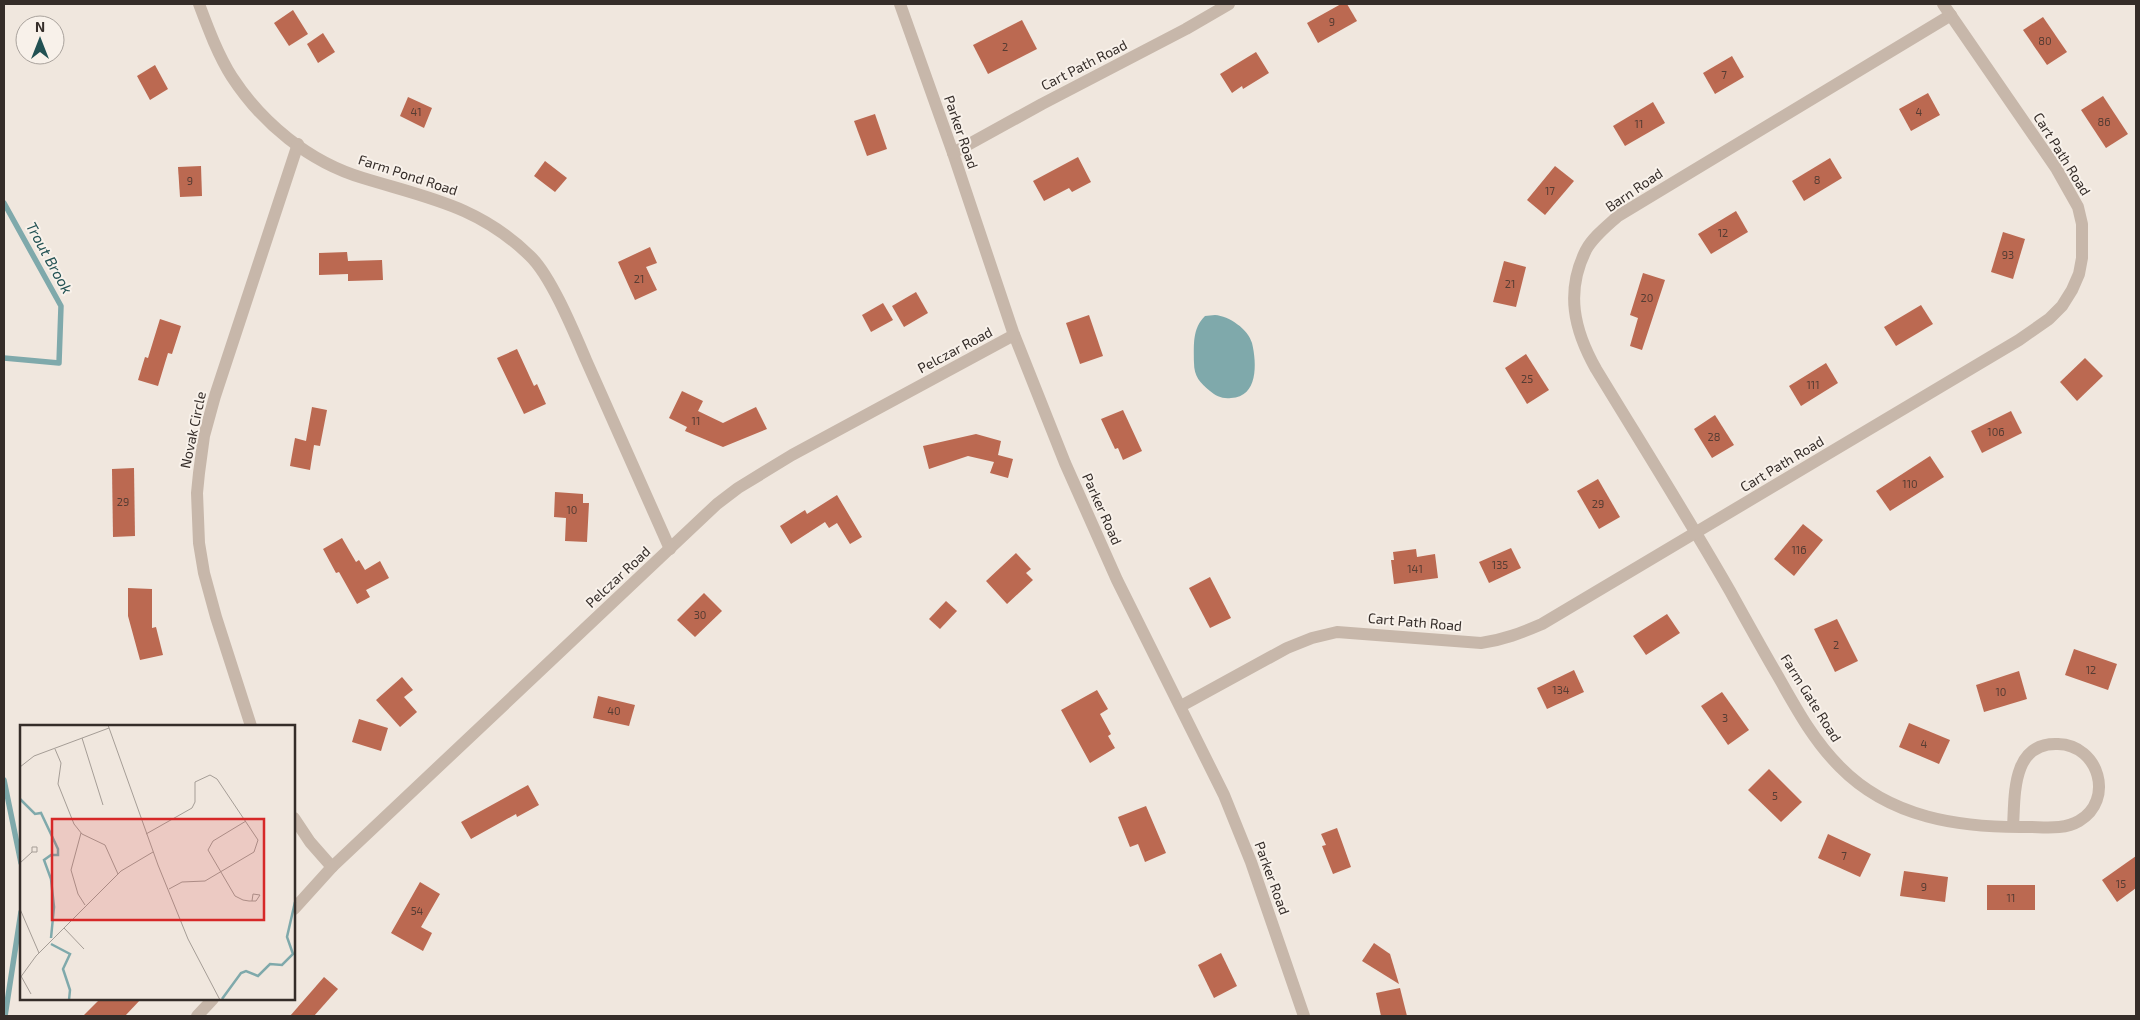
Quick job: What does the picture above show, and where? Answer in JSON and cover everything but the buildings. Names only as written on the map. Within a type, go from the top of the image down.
[{"type":"street","name":"Farm Pond Road","points":[[199,4],[231,76],[261,114],[298,144],[329,164],[361,177],[424,195],[478,216],[498,228],[532,257],[562,307],[670,548]]},
{"type":"street","name":"Parker Road","points":[[900,4],[953,153],[985,254],[1014,335],[1065,463],[1118,580],[1224,795],[1243,840],[1304,1016]]},
{"type":"street","name":"Cart Path Road","points":[[953,153],[1229,4]]},
{"type":"street","name":"Cart Path Road","points":[[1180,706],[1287,648],[1312,638],[1337,632],[1481,643],[1502,640],[1542,624],[2019,340],[2049,318],[2062,306],[2079,274],[2084,240],[2078,207],[2056,168],[1943,4]]},
{"type":"street","name":"Barn Road","points":[[1696,532],[1586,351],[1574,314],[1574,294],[1578,271],[1587,249],[1618,216],[1951,15]]},
{"type":"street","name":"Novak Circle","points":[[250,725],[204,573],[198,543],[196,493],[204,436],[215,396],[298,144]]},
{"type":"street","name":"Pelczar Road","points":[[295,909],[332,867],[711,509],[738,488],[792,455],[1014,335]]},
{"type":"street","name":"Farm Gate Road","points":[[1696,532],[1797,710],[1826,752],[1842,769],[1873,794],[1908,811],[1950,822],[2013,827],[2059,827],[2077,823],[2084,818],[2095,804],[2100,787],[2096,769],[2086,755],[2071,746],[2054,744],[2045,745],[2030,754],[2020,767],[2017,776],[2013,827]]},
{"type":"street","points":[[295,820],[310,842],[332,867]]},
{"type":"street","points":[[197,1016],[212,1000]]},
{"type":"water","points":[[1215,315],[1237,324],[1250,338],[1252,343],[1255,360],[1254,378],[1251,386],[1240,396],[1222,398],[1217,396],[1203,385],[1195,372],[1194,350],[1198,326],[1205,316]]},
{"type":"waterway","name":"Trout Brook","points":[[4,203],[61,306],[59,363],[4,358]]},
{"type":"waterway","name":"Trout Brook","points":[[4,780],[20,858]]},
{"type":"waterway","name":"Trout Brook","points":[[5,1016],[20,918]]}]
